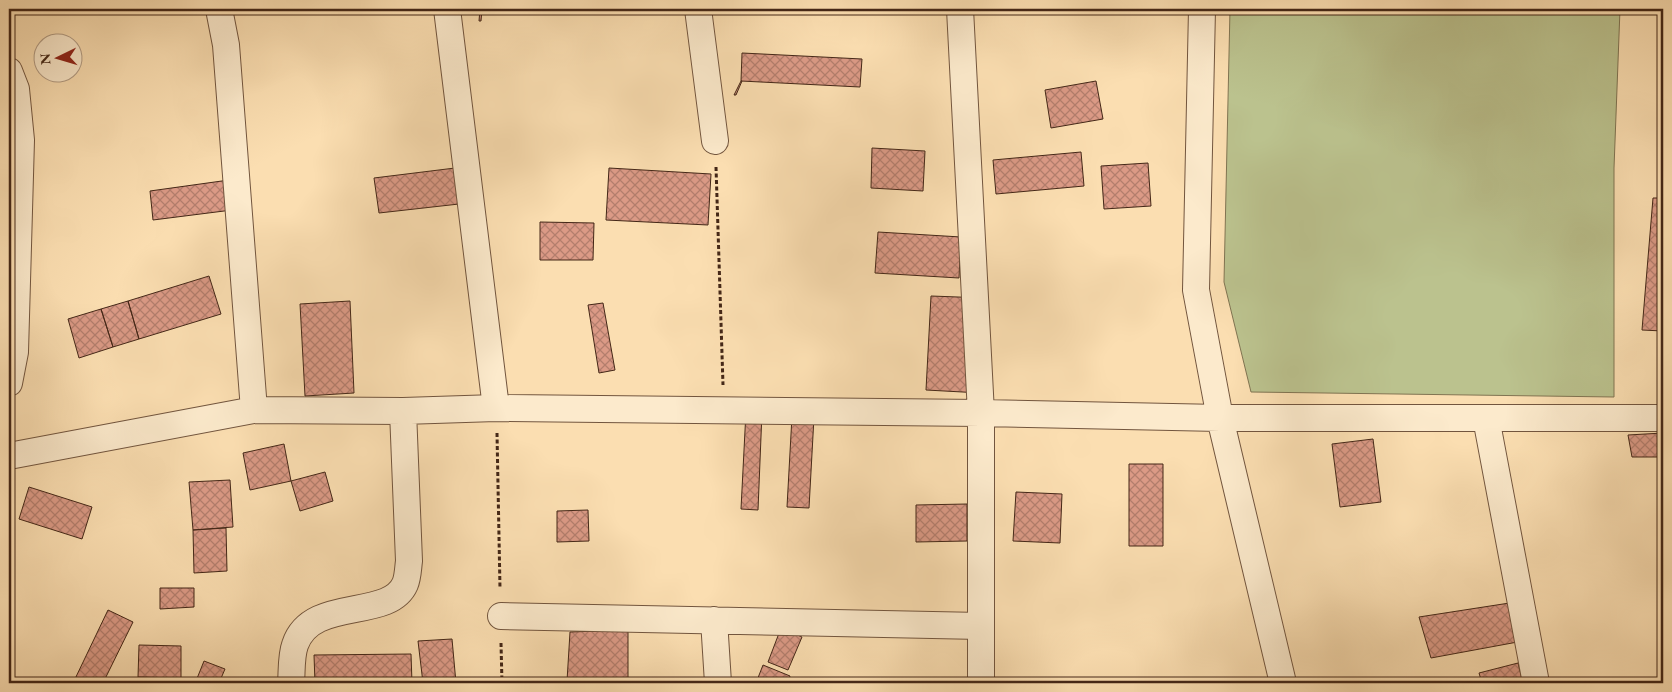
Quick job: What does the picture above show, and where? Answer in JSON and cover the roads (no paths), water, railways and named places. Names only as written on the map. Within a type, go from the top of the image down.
[{"type":"street","points":[[219,9],[226,45],[254,410]]},
{"type":"street","points":[[447,9],[496,408]]},
{"type":"street","points":[[698,9],[715,141]]},
{"type":"street","points":[[960,9],[981,413],[981,683]]},
{"type":"street","points":[[1202,9],[1196,290],[1220,418],[1283,683]]},
{"type":"street","points":[[9,71],[16,89],[21,140],[16,352],[9,383]]},
{"type":"street","points":[[9,456],[254,410],[403,411],[496,408],[981,413],[1220,418],[1663,418]]},
{"type":"street","points":[[291,683],[295,644],[305,628],[319,617],[375,604],[395,597],[405,584],[410,561],[403,411]]},
{"type":"street","points":[[1486,418],[1536,683]]},
{"type":"street","points":[[501,616],[981,626]]},
{"type":"street","points":[[714,620],[718,683]]}]
